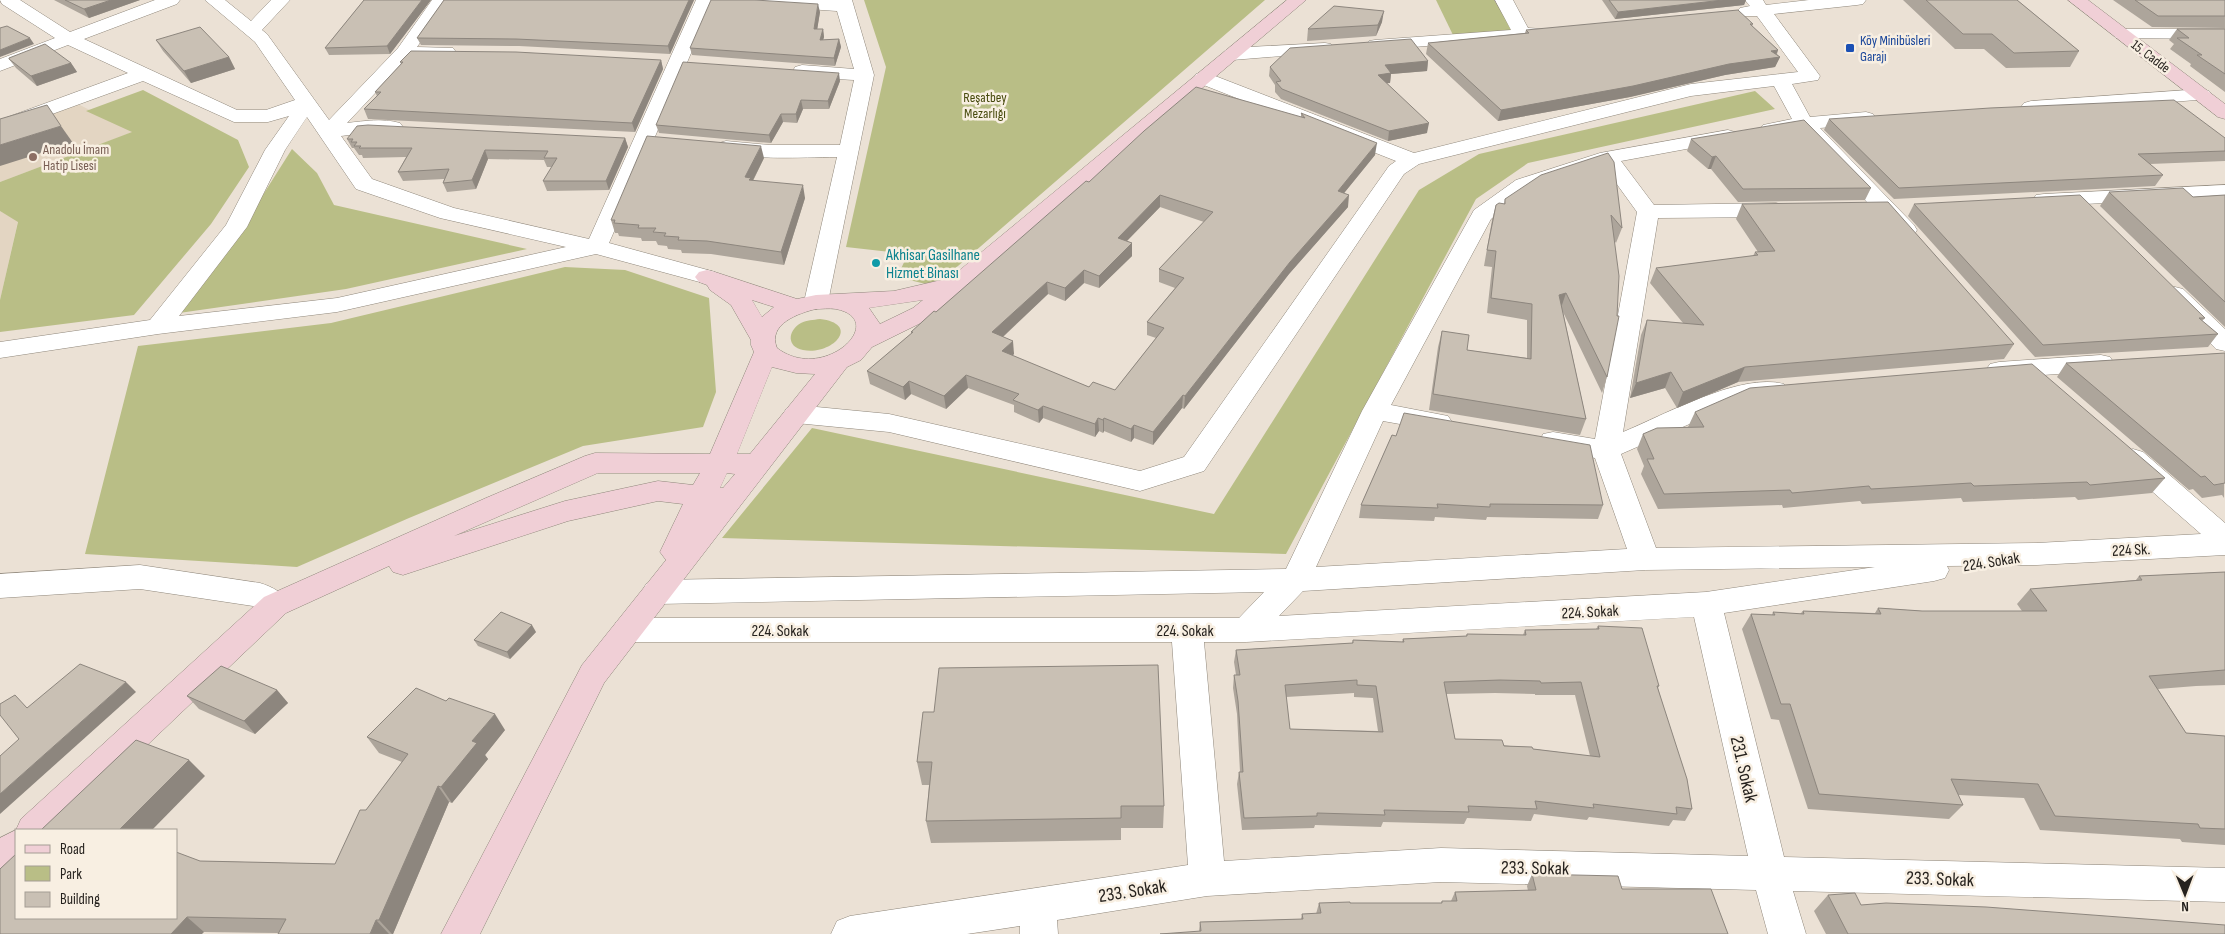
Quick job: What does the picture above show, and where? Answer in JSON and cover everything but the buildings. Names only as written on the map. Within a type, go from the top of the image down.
[{"type":"street","points":[[8,0],[69,39],[234,116],[268,116],[307,103]]},
{"type":"street","points":[[0,65],[171,0]]},
{"type":"street","points":[[214,0],[261,38],[364,184],[448,213],[596,247],[816,304],[852,307],[864,316],[869,328],[866,341]]},
{"type":"street","points":[[252,30],[281,0]]},
{"type":"street","points":[[328,132],[404,52],[441,0]]},
{"type":"street","points":[[596,247],[705,0]]},
{"type":"street","points":[[749,0],[844,3],[865,75],[816,304]]},
{"type":"street","points":[[707,277],[740,300],[765,345],[778,361],[796,367],[817,367],[838,362],[855,353],[866,341],[922,313],[1297,0]]},
{"type":"street","points":[[1504,0],[1522,34]]},
{"type":"street","points":[[1732,13],[1758,5],[1857,0]]},
{"type":"street","name":"15. Cadde","points":[[2077,0],[2225,112]]},
{"type":"street","points":[[796,414],[889,423],[1140,481],[1194,464],[1396,170],[1412,160],[1691,90],[1811,76],[1758,5]]},
{"type":"street","points":[[1357,46],[1550,32]]},
{"type":"street","points":[[2122,34],[2225,34]]},
{"type":"street","points":[[1232,54],[1338,48]]},
{"type":"street","points":[[404,52],[465,52]]},
{"type":"street","points":[[786,70],[865,75]]},
{"type":"street","points":[[0,127],[144,74]]},
{"type":"street","points":[[1203,78],[1412,160]]},
{"type":"street","points":[[1781,81],[1804,122],[1919,244]]},
{"type":"street","points":[[2013,108],[2202,95]]},
{"type":"street","points":[[158,326],[236,227],[275,150],[307,103]]},
{"type":"street","points":[[1246,630],[1295,580],[1375,411],[1482,215],[1524,185],[1607,157],[1804,122],[1884,117]]},
{"type":"street","points":[[328,132],[372,126],[411,128]]},
{"type":"street","points":[[711,146],[769,151],[848,151]]},
{"type":"street","points":[[1607,157],[1648,212],[1606,450],[1645,559]]},
{"type":"street","points":[[2021,201],[2225,191]]},
{"type":"street","points":[[2078,198],[2099,218]]},
{"type":"street","points":[[1857,209],[1916,207]]},
{"type":"street","points":[[1648,212],[1797,210]]},
{"type":"street","points":[[0,350],[158,326],[337,304],[596,247]]},
{"type":"street","points":[[657,592],[701,496],[718,464],[765,345],[767,326],[779,315],[816,304],[885,301],[924,294],[966,276]]},
{"type":"street","points":[[2162,281],[2218,352]]},
{"type":"street","points":[[2009,346],[2028,368],[2050,387]]},
{"type":"street","points":[[460,934],[593,674],[838,362]]},
{"type":"street","points":[[1980,372],[2127,362]]},
{"type":"street","points":[[1529,437],[1606,450],[1738,393],[1796,388]]},
{"type":"street","points":[[1375,411],[1461,425]]},
{"type":"street","points":[[2116,444],[2225,539]]},
{"type":"street","points":[[35,829],[275,605],[496,505],[595,463],[757,464]]},
{"type":"street","points":[[275,605],[565,511],[658,491],[729,500]]},
{"type":"street","name":"224 Sk.","points":[[2037,554],[2225,544]]},
{"type":"street","name":"224. Sokak","points":[[657,592],[1295,580],[1645,559],[2037,554]]},
{"type":"street","name":"224. Sokak","points":[[628,630],[1246,630],[1706,604],[2037,554]]},
{"type":"street","points":[[0,586],[140,577],[260,595],[275,605]]},
{"type":"street","name":"231. Sokak","points":[[1706,604],[1770,873],[1787,934]]},
{"type":"street","points":[[1187,630],[1207,878]]},
{"type":"street","points":[[0,862],[15,848]]},
{"type":"street","name":"233. Sokak","points":[[850,934],[1038,920],[1207,878],[1442,865],[2225,885]]},
{"type":"shaded area","name":"Anadolu İmam Hatip Lisesi","points":[[72,101],[133,132],[0,182],[0,127]]},
{"type":"shaded area","points":[[0,211],[18,221],[0,300]]},
{"type":"green space","name":"Reşatbey Mezarlığı","points":[[864,0],[1265,0],[958,266],[930,285],[897,277],[908,254],[846,247],[886,67]]},
{"type":"green space","points":[[1436,0],[1494,0],[1515,30],[1453,35]]},
{"type":"green space","points":[[143,90],[238,140],[249,167],[211,224],[134,315],[0,332],[0,300],[18,222],[0,211],[0,182],[132,132],[86,111]]},
{"type":"green space","points":[[1755,91],[1775,109],[1528,163],[1476,199],[1286,554],[722,538],[812,428],[1214,514],[1419,190],[1479,154]]},
{"type":"green space","points":[[292,149],[317,173],[334,205],[527,249],[346,289],[179,313],[247,220]]},
{"type":"green space","points":[[565,267],[625,270],[709,298],[716,392],[703,427],[583,446],[297,567],[85,554],[138,346],[331,323]]},
{"type":"green space","points":[[820,319],[833,322],[839,327],[841,333],[838,339],[824,348],[814,351],[803,350],[794,346],[791,334],[796,326],[806,321]]},
{"type":"place","name":"Köy Minibüsleri Garajı","points":[[1850,48]]},
{"type":"place","name":"Anadolu İmam Hatip Lisesi","points":[[33,157]]},
{"type":"place","name":"Akhisar Gasilhane Hizmet Binası","points":[[876,263]]}]
